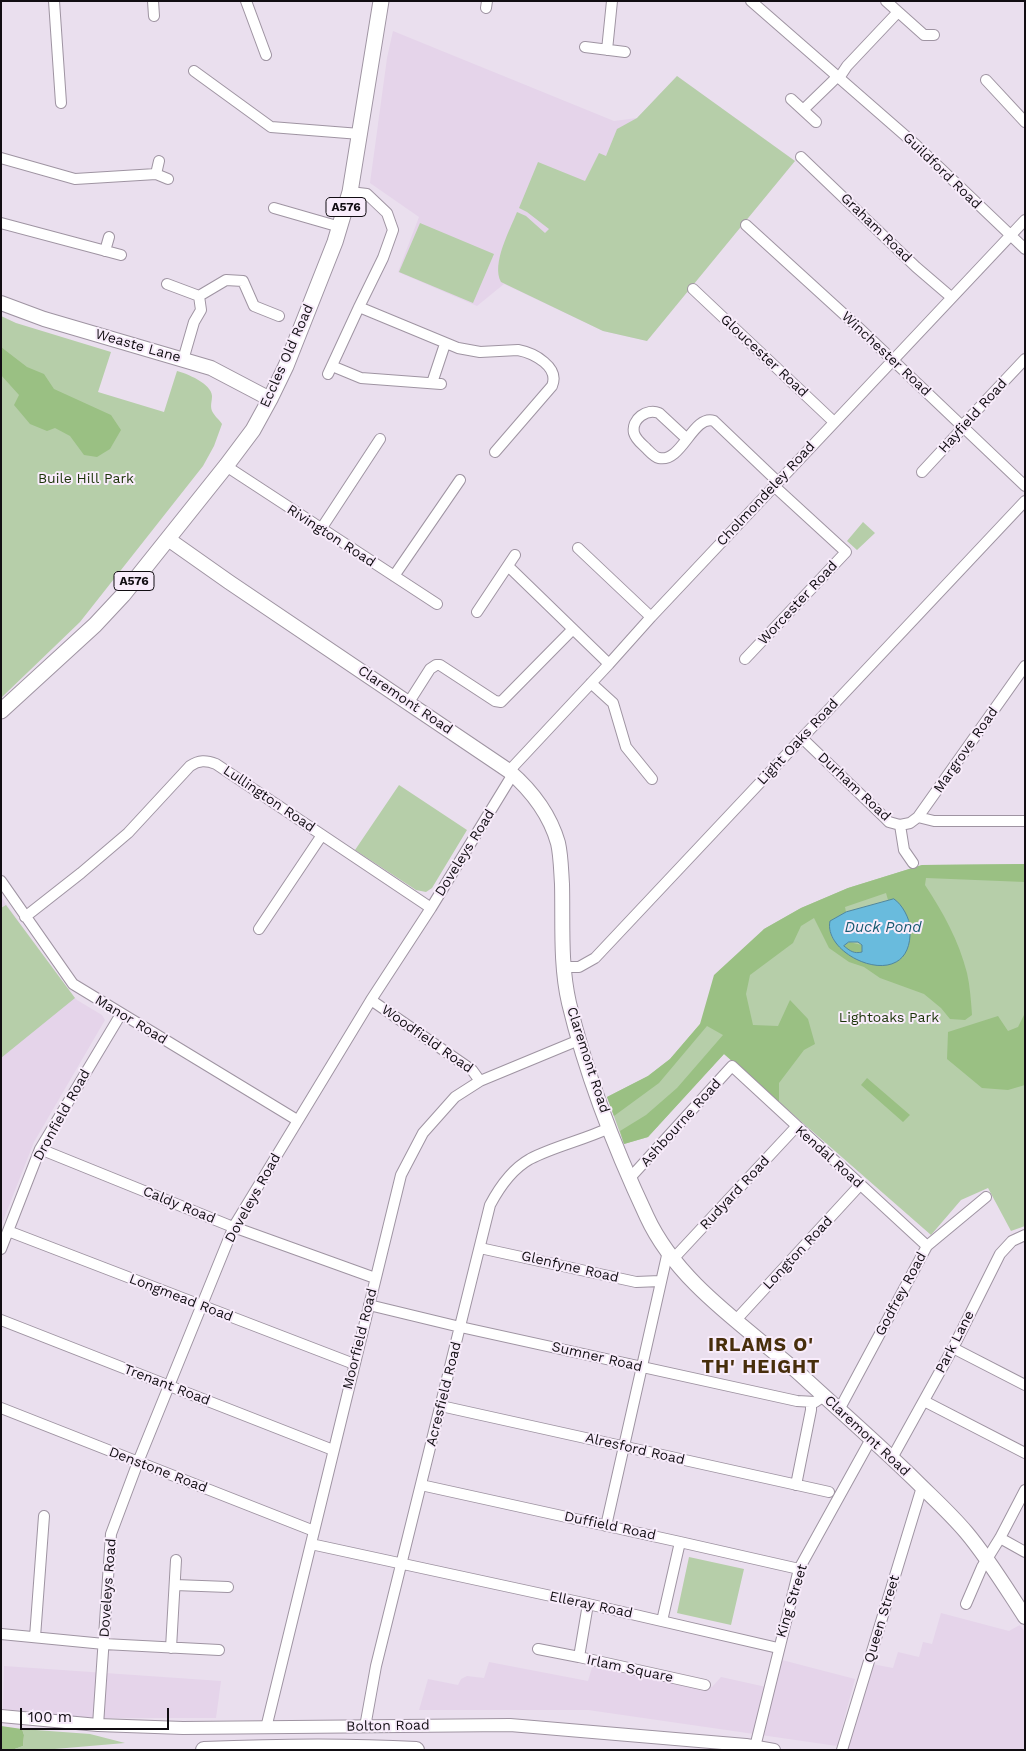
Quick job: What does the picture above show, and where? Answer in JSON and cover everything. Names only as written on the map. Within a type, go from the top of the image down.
[{"type":"highway","points":[[204,1750],[257,1747],[357,1747],[416,1750]]},
{"type":"main road","name":"Eccles Old Road","points":[[1,711],[95,625],[123,595],[253,430],[270,399],[292,350],[340,227],[350,192],[382,1]]},
{"type":"main road","name":"Weaste Lane","points":[[1,303],[44,319],[211,368],[270,399]]},
{"type":"main road","name":"Claremont Road","points":[[168,539],[511,772],[529,791],[544,813],[558,844],[561,864],[564,967],[568,999],[579,1040],[609,1128],[648,1221],[671,1254],[698,1286],[735,1321],[798,1372],[892,1458],[964,1530],[1025,1617]]},
{"type":"street","points":[[54,1],[61,103]]},
{"type":"street","points":[[153,1],[154,16]]},
{"type":"street","points":[[246,1],[266,55]]},
{"type":"street","points":[[607,50],[612,1]]},
{"type":"street","points":[[886,1],[924,35],[934,35]]},
{"type":"street","name":"Guildford Road","points":[[754,2],[916,145],[1025,250]]},
{"type":"street","points":[[803,110],[838,78],[898,12]]},
{"type":"street","points":[[585,47],[625,52]]},
{"type":"street","points":[[194,71],[271,127],[360,134]]},
{"type":"street","points":[[986,80],[1025,122]]},
{"type":"street","points":[[791,99],[816,122]]},
{"type":"street","name":"Graham Road","points":[[801,157],[909,260],[951,297]]},
{"type":"street","points":[[1,158],[75,179],[156,174],[168,179]]},
{"type":"street","points":[[156,174],[159,161]]},
{"type":"street","points":[[350,192],[366,194],[388,213],[393,230],[383,258],[330,370],[361,378],[437,383],[445,344]]},
{"type":"street","points":[[274,208],[340,227]]},
{"type":"street","name":"Cholmondeley Road","points":[[511,772],[650,617],[1025,220]]},
{"type":"street","points":[[1,223],[120,255]]},
{"type":"street","name":"Winchester Road","points":[[746,225],[859,328],[1025,486]]},
{"type":"street","points":[[105,251],[109,237]]},
{"type":"street","points":[[199,296],[226,280],[243,281],[254,306],[279,316]]},
{"type":"street","points":[[167,284],[199,296]]},
{"type":"street","name":"Gloucester Road","points":[[693,289],[834,422]]},
{"type":"street","points":[[183,360],[194,322],[201,310],[199,296]]},
{"type":"street","points":[[359,307],[445,344],[470,351],[518,350],[526,352],[540,359],[553,372],[552,386],[495,452]]},
{"type":"street","name":"Hayfield Road","points":[[922,472],[1025,359]]},
{"type":"street","points":[[687,439],[659,413],[655,412],[646,412],[634,426],[637,439],[657,458],[670,455],[687,439],[705,420],[714,421],[776,484]]},
{"type":"street","points":[[321,529],[380,439]]},
{"type":"street","name":"Rivington Road","points":[[226,466],[437,604]]},
{"type":"street","points":[[394,576],[460,480]]},
{"type":"street","name":"Worcester Road","points":[[745,659],[846,552],[776,484]]},
{"type":"street","name":"Light Oaks Road","points":[[564,967],[584,965],[595,958],[1025,501]]},
{"type":"street","points":[[578,548],[650,617]]},
{"type":"street","points":[[477,612],[515,555]]},
{"type":"street","points":[[508,566],[609,664]]},
{"type":"street","points":[[409,702],[430,669],[436,665],[444,667],[495,701],[501,702],[573,630]]},
{"type":"street","name":"Margrove Road","points":[[918,817],[1025,666]]},
{"type":"street","points":[[591,682],[613,703],[626,747],[652,779]]},
{"type":"street","name":"Durham Road","points":[[802,738],[885,818],[894,824],[900,825],[904,850],[913,863]]},
{"type":"street","name":"Lullington Road","points":[[25,917],[113,847],[186,769],[200,761],[216,764],[431,908]]},
{"type":"street","name":"Doveleys Road","points":[[98,1725],[111,1534],[138,1462],[234,1226],[371,1000],[431,908],[511,772]]},
{"type":"street","points":[[900,825],[910,823],[918,817],[934,821],[1025,821]]},
{"type":"street","points":[[259,929],[322,835]]},
{"type":"street","name":"Manor Road","points":[[1,881],[72,984],[297,1120]]},
{"type":"street","name":"Woodfield Road","points":[[371,1000],[472,1070],[480,1080]]},
{"type":"street","name":"Dronfield Road","points":[[1,1249],[40,1149],[121,1014]]},
{"type":"street","name":"Moorfield Road","points":[[266,1728],[401,1174],[423,1133],[455,1097],[480,1080],[579,1040]]},
{"type":"street","name":"Kendal Road","points":[[732,1066],[927,1246]]},
{"type":"street","name":"Ashbourne Road","points":[[630,1179],[732,1066]]},
{"type":"street","name":"Rudyard Road","points":[[671,1254],[796,1127]]},
{"type":"street","name":"Acresfield Road","points":[[365,1727],[376,1666],[403,1564],[490,1205],[502,1184],[530,1159],[609,1128]]},
{"type":"street","name":"Caldy Road","points":[[40,1149],[234,1226],[375,1278]]},
{"type":"street","name":"Longton Road","points":[[735,1321],[860,1185]]},
{"type":"street","name":"Godfrey Road","points":[[839,1410],[927,1246],[986,1197]]},
{"type":"street","name":"Longmead Road","points":[[8,1231],[354,1364]]},
{"type":"street","name":"Park Lane","points":[[892,1458],[924,1401],[1000,1254],[1012,1240],[1025,1235]]},
{"type":"street","name":"Glenfyne Road","points":[[480,1248],[636,1282],[660,1281]]},
{"type":"street","points":[[606,1526],[660,1281],[671,1254]]},
{"type":"street","name":"Sumner Road","points":[[369,1305],[461,1327],[811,1403]]},
{"type":"street","name":"Trenant Road","points":[[1,1320],[333,1450]]},
{"type":"street","points":[[952,1348],[1025,1385]]},
{"type":"street","points":[[796,1485],[811,1403],[820,1400],[824,1396]]},
{"type":"street","points":[[924,1401],[1025,1453]]},
{"type":"street","name":"Alresford Road","points":[[441,1406],[829,1492]]},
{"type":"street","name":"Denstone Road","points":[[1,1408],[314,1531]]},
{"type":"street","name":"King Street","points":[[764,1749],[778,1648],[799,1570],[871,1439]]},
{"type":"street","name":"Duffield Road","points":[[421,1485],[799,1570]]},
{"type":"street","name":"Queen Street","points":[[842,1750],[922,1488]]},
{"type":"street","points":[[966,1604],[982,1568],[1025,1490]]},
{"type":"street","points":[[36,1637],[44,1516]]},
{"type":"street","points":[[1000,1538],[1025,1552]]},
{"type":"street","points":[[662,1621],[680,1542]]},
{"type":"street","name":"Elleray Road","points":[[311,1544],[588,1604],[778,1648]]},
{"type":"street","points":[[171,1648],[176,1560]]},
{"type":"street","points":[[175,1585],[228,1587]]},
{"type":"street","name":"Irlam Square","points":[[588,1604],[579,1658],[705,1685]]},
{"type":"street","points":[[1,1634],[104,1644],[219,1650]]},
{"type":"street","points":[[538,1648],[579,1658]]},
{"type":"street","name":"Bolton Road","points":[[1,1716],[98,1725],[183,1728],[510,1725],[764,1749]]},
{"type":"shaded area","points":[[393,31],[614,121],[637,118],[677,76],[795,161],[647,341],[603,331],[504,284],[477,306],[398,272],[419,217],[370,183],[387,58]]},
{"type":"shaded area","points":[[1,897],[70,993],[77,1000],[102,1015],[105,1020],[34,1142],[1,1226]]},
{"type":"shaded area","points":[[941,1613],[1009,1631],[1020,1625],[1025,1632],[1025,1750],[846,1749],[872,1664],[893,1668],[898,1652],[919,1657],[923,1642],[932,1644]]},
{"type":"shaded area","points":[[782,1660],[855,1679],[837,1746],[588,1710],[419,1710],[428,1679],[458,1685],[461,1679],[467,1676],[484,1678],[489,1662],[588,1681],[593,1664],[712,1687],[721,1677],[775,1689]]},
{"type":"shaded area","points":[[4,1666],[221,1681],[216,1718],[91,1718],[3,1709]]},
{"type":"green space","points":[[677,76],[795,161],[647,341],[603,331],[501,282],[498,266],[500,257],[517,212],[526,216],[545,233],[549,229],[519,208],[538,162],[585,181],[599,153],[606,156],[617,129],[637,118]]},
{"type":"green space","points":[[420,223],[494,254],[473,303],[399,272]]},
{"type":"green space","name":"Buile Hill Park","points":[[1,316],[16,323],[111,352],[98,392],[164,412],[177,371],[186,374],[208,387],[212,396],[212,411],[222,424],[214,446],[203,466],[80,622],[1,698]]},
{"type":"green space","points":[[1,347],[27,367],[44,374],[54,389],[111,415],[121,430],[110,449],[97,457],[84,455],[70,436],[55,428],[47,431],[30,424],[14,405],[19,395],[1,375]]},
{"type":"green space","points":[[863,522],[875,533],[857,550],[847,541]]},
{"type":"green space","points":[[399,785],[467,830],[432,888],[426,892],[416,890],[355,850]]},
{"type":"green space","name":"Lightoaks Park","points":[[1025,864],[1025,1226],[1011,1231],[988,1188],[961,1200],[931,1235],[724,1054],[648,1137],[624,1144],[607,1097],[648,1076],[670,1059],[700,1024],[764,929],[801,908],[848,888],[922,865]]},
{"type":"green space","points":[[1025,864],[1025,882],[926,878],[925,885],[950,927],[964,961],[969,983],[972,1015],[965,1020],[950,1019],[941,1008],[924,994],[880,978],[864,967],[849,962],[829,948],[814,918],[801,926],[793,943],[750,975],[746,994],[753,1025],[778,1026],[790,1000],[808,1019],[815,1044],[804,1050],[779,1083],[779,1102],[724,1054],[648,1137],[624,1144],[620,1131],[646,1115],[677,1088],[723,1035],[707,1026],[659,1083],[614,1116],[607,1097],[648,1076],[670,1059],[700,1024],[714,975],[764,929],[801,908],[848,888],[922,865]],"holes":[[[886,893],[888,900],[894,899],[871,965],[842,949],[836,943],[832,937],[830,921],[846,912],[845,907]]]},
{"type":"green space","points":[[6,905],[75,998],[1,1058],[1,908]]},
{"type":"green space","points":[[849,942],[862,945],[862,952],[852,952],[844,946]]},
{"type":"green space","points":[[1025,1013],[1025,1085],[1008,1090],[982,1088],[947,1059],[948,1032],[998,1016],[1008,1031],[1018,1027]]},
{"type":"green space","points":[[867,1078],[910,1115],[903,1122],[861,1085]]},
{"type":"green space","points":[[689,1557],[744,1569],[731,1625],[677,1613]]},
{"type":"green space","points":[[1,1726],[22,1729],[24,1735],[23,1746],[12,1750],[1,1750]]},
{"type":"green space","points":[[22,1729],[90,1734],[125,1743],[43,1750],[12,1750],[23,1746],[24,1735]]},
{"type":"water","name":"Duck Pond","points":[[894,899],[897,901],[909,920],[910,928],[907,949],[898,961],[884,965],[869,964],[853,957],[840,947],[831,935],[830,921],[846,912]],"holes":[[[849,942],[858,942],[862,945],[862,952],[852,952],[844,946]]]},
{"type":"district","name":"IRLAMS O' TH' HEIGHT","points":[[761,1356]]}]
